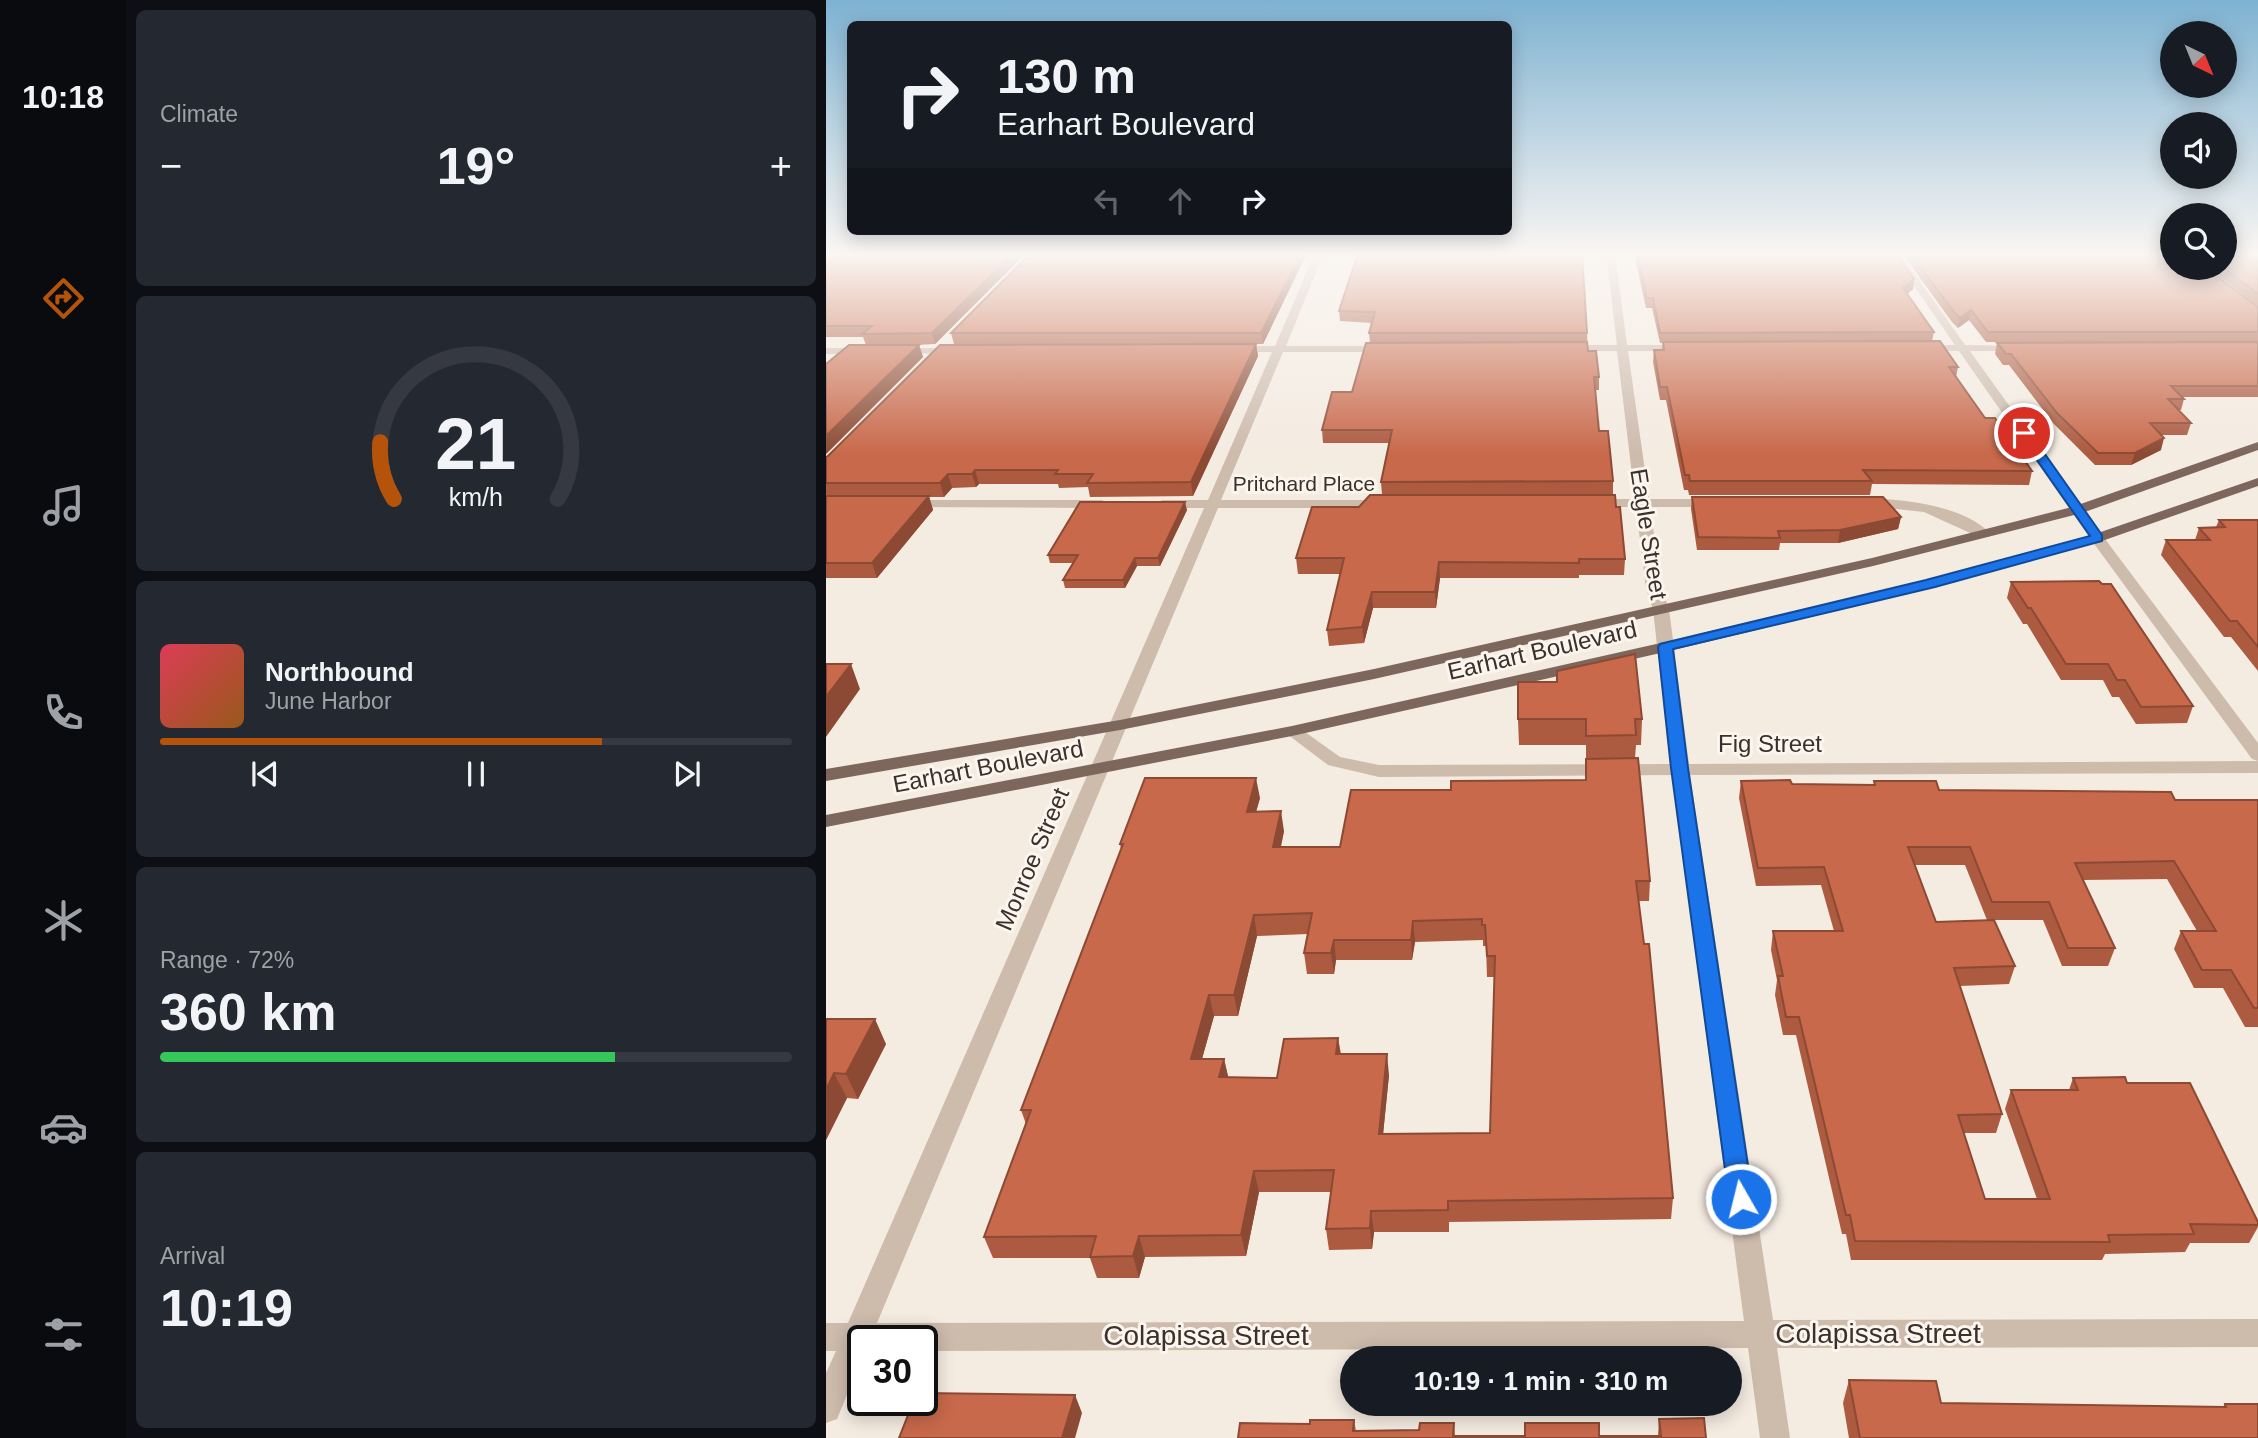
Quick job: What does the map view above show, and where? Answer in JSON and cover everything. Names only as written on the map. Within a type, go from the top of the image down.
[{"type":"main road","name":"Earhart Boulevard","points":[[826,775],[1120,725],[1374,674],[1661,609],[2077,510],[2258,446]]},
{"type":"main road","name":"Earhart Boulevard","points":[[826,821],[1292,731],[1665,647],[1930,584],[2097,538],[2258,482]]},
{"type":"street","name":"Monroe Street","points":[[862,1325],[1291,320]]},
{"type":"street","name":"Eagle Street","points":[[1618,320],[1654,589],[1661,609],[1680,768],[1775,1438]]},
{"type":"street","points":[[1944,320],[2097,538],[2258,755]]},
{"type":"street","points":[[932,360],[951,341]]},
{"type":"street","points":[[1553,348],[1690,348]]},
{"type":"street","points":[[1910,348],[2035,348]]},
{"type":"street","points":[[1225,349],[1402,349]]},
{"type":"street","points":[[826,351],[877,351]]},
{"type":"street","points":[[890,351],[968,351]]},
{"type":"street","points":[[1850,502],[1909,502],[1932,507],[1984,534]]},
{"type":"street","points":[[1574,503],[1727,503]]},
{"type":"street","points":[[895,504],[1115,504]]},
{"type":"street","name":"Pritchard Place","points":[[1143,504],[1407,504]]},
{"type":"street","name":"Fig Street","points":[[1292,731],[1334,761],[1379,771],[2258,767]]},
{"type":"street","name":"Colapissa Street","points":[[938,1336],[2258,1333]]},
{"type":"street","name":"Colapissa Street","points":[[826,1337],[847,1336]]},
{"type":"street","name":"Monroe Street","points":[[826,1408],[847,1359]]},
{"type":"building","points":[[826,320],[945,320],[932,333],[862,334],[872,326],[826,326]]},
{"type":"building","points":[[964,320],[1267,320],[1261,333],[951,333]]},
{"type":"building","points":[[1373,320],[1586,320],[1587,333],[1369,333]]},
{"type":"building","points":[[1657,320],[1926,320],[1934,332],[1660,333]]},
{"type":"building","points":[[1979,320],[2258,320],[2258,332],[1988,332]]},
{"type":"building","points":[[1940,341],[1958,367],[1949,367],[1985,418],[1995,418],[2032,471],[1863,470],[1872,481],[1690,481],[1689,475],[1685,475],[1667,387],[1660,387],[1654,350],[1664,350],[1663,342]]},
{"type":"building","points":[[1587,342],[1588,351],[1596,351],[1599,377],[1594,377],[1599,431],[1608,431],[1613,481],[1381,482],[1392,430],[1322,430],[1332,392],[1352,392],[1366,343]]},
{"type":"building","points":[[2258,342],[2258,386],[2171,386],[2184,399],[2168,399],[2191,423],[2150,423],[2164,438],[2135,453],[2098,453],[2057,413],[2011,354],[2006,354],[1997,343]]},
{"type":"building","points":[[1256,344],[1191,482],[1087,483],[1093,474],[1055,474],[1058,470],[975,470],[972,474],[948,474],[940,483],[826,483],[826,457],[940,345]]},
{"type":"building","points":[[849,345],[919,345],[826,436],[826,364]]},
{"type":"building","points":[[1370,495],[1615,495],[1616,507],[1620,507],[1625,559],[1579,559],[1579,563],[1439,562],[1435,592],[1372,592],[1362,627],[1327,630],[1344,558],[1296,558],[1312,507],[1359,507]]},
{"type":"building","points":[[826,496],[929,496],[872,563],[826,563]]},
{"type":"building","points":[[1692,497],[1883,497],[1901,517],[1840,530],[1778,531],[1780,538],[1698,537]]},
{"type":"building","points":[[1080,502],[1185,502],[1158,558],[1135,558],[1123,580],[1063,580],[1078,555],[1048,555]]},
{"type":"building","points":[[2219,520],[2258,520],[2258,647],[2237,621],[2230,621],[2166,540],[2210,540],[2199,528],[2225,527]]},
{"type":"building","points":[[2099,581],[2102,584],[2111,584],[2193,706],[2141,707],[2125,680],[2117,680],[2108,664],[2066,664],[2031,608],[2028,608],[2011,582]]},
{"type":"building","points":[[1635,654],[1642,719],[1635,719],[1636,735],[1586,736],[1586,719],[1518,719],[1518,682],[1557,682],[1557,671]]},
{"type":"building","points":[[826,664],[851,664],[826,697]]},
{"type":"building","points":[[1638,758],[1650,881],[1636,881],[1644,944],[1649,944],[1673,1198],[1448,1201],[1448,1210],[1371,1211],[1370,1228],[1326,1229],[1334,1170],[1254,1171],[1241,1235],[1139,1236],[1133,1256],[1090,1257],[1096,1236],[984,1237],[1031,1110],[1021,1110],[1123,844],[1120,844],[1145,778],[1256,778],[1247,812],[1281,811],[1273,847],[1340,847],[1351,790],[1451,790],[1451,781],[1586,780],[1586,759]],"holes":[[[1312,913],[1304,953],[1331,953],[1334,940],[1411,940],[1413,921],[1482,919],[1482,925],[1485,925],[1487,956],[1495,956],[1490,1133],[1379,1134],[1387,1054],[1336,1054],[1338,1038],[1284,1039],[1277,1078],[1219,1077],[1224,1059],[1191,1059],[1209,995],[1234,995],[1254,915]]]},
{"type":"building","points":[[1790,780],[1792,784],[1875,785],[1874,781],[1936,781],[1939,790],[2171,792],[2175,800],[2258,800],[2258,1008],[2254,1008],[2231,970],[2202,970],[2181,931],[2216,931],[2174,861],[2075,863],[2115,948],[2068,948],[2049,902],[1992,902],[1970,847],[1908,847],[1936,922],[1994,920],[2015,966],[1954,968],[2002,1114],[1958,1115],[1985,1199],[2050,1199],[2011,1090],[2078,1090],[2073,1078],[2125,1077],[2127,1083],[2190,1083],[2258,1225],[2190,1224],[2194,1234],[2108,1235],[2110,1242],[1855,1241],[1850,1215],[1846,1215],[1799,1017],[1786,1017],[1778,976],[1783,976],[1773,931],[1843,931],[1824,867],[1758,868],[1741,781]]},
{"type":"building","points":[[826,1019],[875,1019],[846,1074],[834,1073],[826,1090]]},
{"type":"building","points":[[1849,1380],[1936,1381],[1941,1403],[2226,1407],[2225,1404],[2258,1404],[2258,1438],[1860,1438]]},
{"type":"building","points":[[938,1393],[1075,1395],[1062,1438],[899,1438],[908,1416],[938,1416]]},
{"type":"building","points":[[1704,1418],[1706,1438],[1238,1438],[1240,1423],[1310,1424],[1310,1420],[1354,1420],[1353,1431],[1419,1430],[1420,1423],[1454,1423],[1453,1436],[1525,1436],[1525,1423],[1599,1423],[1599,1436],[1661,1436],[1659,1419]]},
{"type":"route","points":[[1741,1199],[1665,647],[1930,584],[2097,538],[2024,433]]}]
